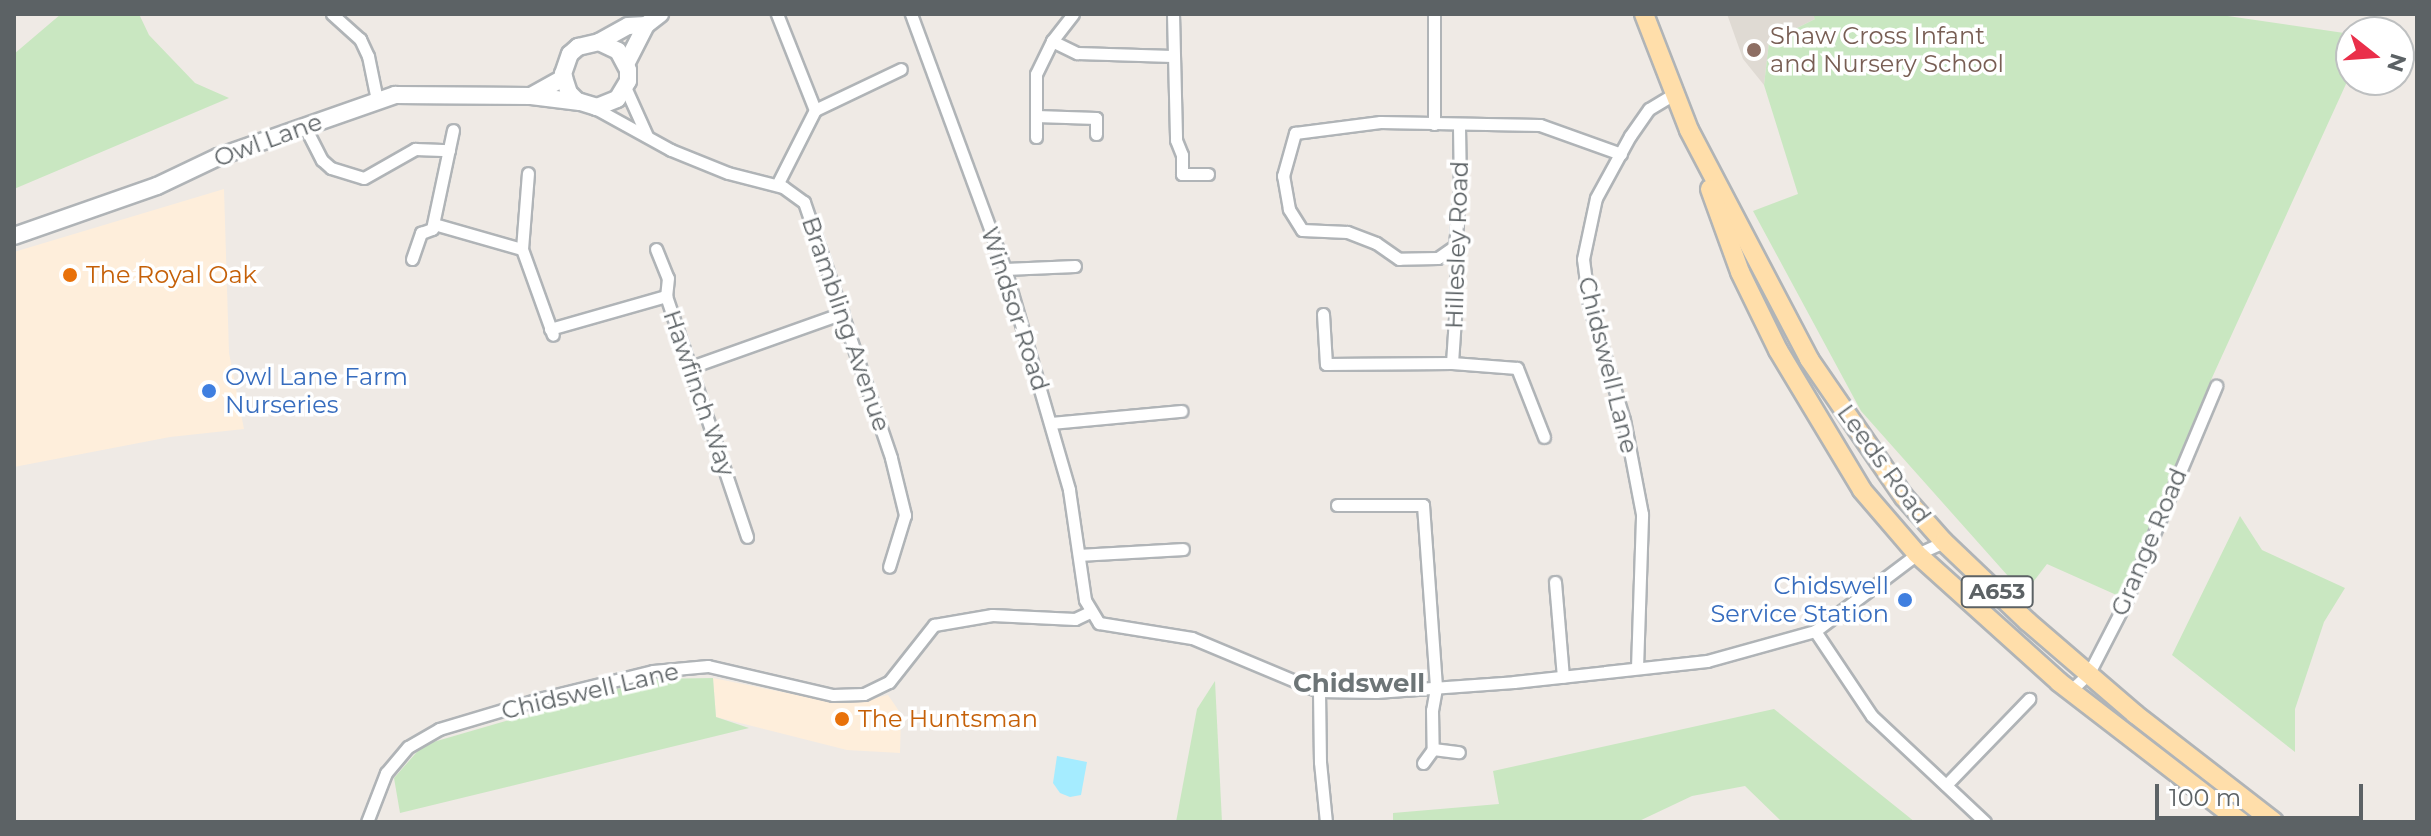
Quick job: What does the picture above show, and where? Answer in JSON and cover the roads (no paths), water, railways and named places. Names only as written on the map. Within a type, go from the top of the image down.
[{"type":"main road","points":[[646,25],[628,26],[599,42],[578,47],[570,54],[564,78],[569,93],[587,104],[617,99],[625,87],[626,64],[646,25],[660,14]]},
{"type":"main road","name":"Leeds Road","points":[[1644,14],[1676,93],[1740,272],[1778,350],[1862,490],[1917,554],[2070,691],[2241,822]]},
{"type":"main road","points":[[599,42],[618,51],[626,64]]},
{"type":"main road","name":"Owl Lane","points":[[531,96],[564,78]]},
{"type":"main road","name":"Owl Lane","points":[[14,236],[157,186],[218,157],[395,95],[531,96],[587,104]]},
{"type":"main road","name":"Leeds Road","points":[[1689,130],[1809,359],[1904,497],[1944,542],[2027,621],[2135,714],[2274,822]]},
{"type":"street","points":[[332,14],[360,39],[368,56],[377,100]]},
{"type":"street","points":[[777,14],[815,110]]},
{"type":"street","name":"Windsor Road","points":[[911,14],[1005,269],[1069,490],[1090,612]]},
{"type":"street","points":[[1036,137],[1036,74],[1052,41],[1073,14]]},
{"type":"street","points":[[1173,14],[1176,140],[1182,155],[1182,174],[1208,174]]},
{"type":"street","points":[[1434,14],[1434,124]]},
{"type":"street","points":[[1052,41],[1077,53],[1172,56]]},
{"type":"street","points":[[777,185],[815,110],[901,69]]},
{"type":"street","points":[[625,87],[647,136]]},
{"type":"street","name":"Chidswell Lane","points":[[1637,668],[1642,514],[1624,420],[1589,305],[1583,259],[1596,198],[1649,109],[1676,93]]},
{"type":"street","name":"Brambling Avenue","points":[[587,104],[671,150],[728,173],[777,185],[804,202],[891,458],[905,515],[889,567]]},
{"type":"street","points":[[1036,116],[1096,118],[1096,134]]},
{"type":"street","points":[[1455,246],[1438,258],[1399,259],[1376,243],[1347,232],[1302,230],[1289,209],[1283,176],[1295,133],[1380,122],[1459,126],[1540,125],[1621,154]]},
{"type":"street","name":"Hillesley Road","points":[[1452,363],[1457,287],[1455,246],[1460,190],[1459,126]]},
{"type":"street","points":[[305,127],[322,160],[331,168],[364,178],[415,149],[449,150]]},
{"type":"street","points":[[412,259],[421,233],[432,229],[434,224],[453,130]]},
{"type":"street","points":[[528,173],[522,249],[552,332],[666,296]]},
{"type":"street","points":[[434,224],[522,249]]},
{"type":"street","name":"Hawfinch Way","points":[[656,249],[668,278],[666,296],[747,537]]},
{"type":"street","points":[[1005,269],[1075,266]]},
{"type":"street","points":[[691,367],[843,313]]},
{"type":"street","points":[[1323,314],[1326,364],[1452,363],[1517,368],[1544,437]]},
{"type":"street","name":"Grange Road","points":[[2070,691],[2089,673],[2124,605],[2216,386]]},
{"type":"street","points":[[1051,423],[1181,411]]},
{"type":"street","points":[[1337,505],[1423,505],[1436,688],[1432,710],[1433,749],[1423,763]]},
{"type":"street","points":[[1090,612],[1099,623],[1192,638],[1215,645],[1262,669],[1319,691],[1436,688],[1707,661],[1815,631],[1917,554],[1944,542]]},
{"type":"street","points":[[1079,555],[1183,549]]},
{"type":"street","points":[[1555,582],[1563,677]]},
{"type":"street","name":"Chidswell Lane","points":[[367,822],[386,773],[408,747],[439,729],[543,698],[653,671],[708,666],[833,695],[864,694],[889,682],[934,625],[992,615],[1075,619],[1090,612]]},
{"type":"street","points":[[1815,631],[1872,716],[1985,822]]},
{"type":"street","points":[[1319,691],[1320,762],[1326,822]]},
{"type":"street","points":[[1946,785],[2029,699]]},
{"type":"street","points":[[1433,749],[1459,752]]},
{"type":"water","points":[[1057,756],[1087,762],[1081,795],[1070,797],[1060,793],[1053,783]]},
{"type":"place","name":"Shaw Cross Infant and Nursery School","points":[[1754,50]]},
{"type":"place","name":"The Royal Oak","points":[[70,275]]},
{"type":"place","name":"Owl Lane Farm Nurseries","points":[[209,391]]},
{"type":"place","name":"Chidswell Service Station","points":[[1905,600]]},
{"type":"place","name":"The Huntsman","points":[[842,719]]},
{"type":"district","name":"Chidswell","points":[[1359,684]]}]
